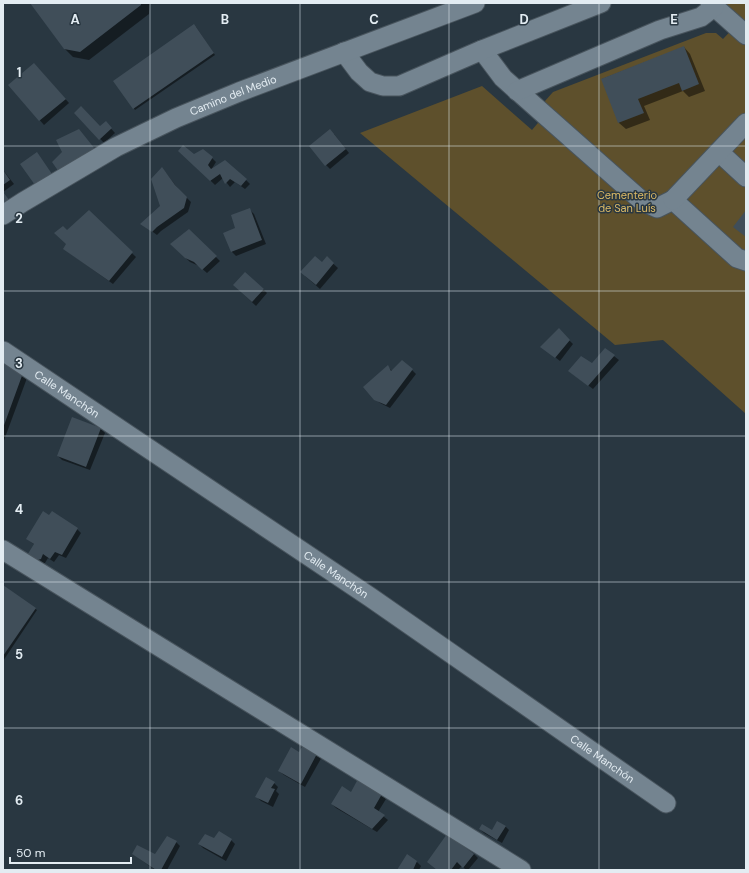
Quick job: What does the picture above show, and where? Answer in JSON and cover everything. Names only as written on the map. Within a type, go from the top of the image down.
[{"type":"street","name":"Camino del Medio","points":[[3,215],[116,147],[176,118],[239,92],[475,3]]},
{"type":"street","points":[[344,52],[359,72],[370,82],[383,86],[399,86],[482,50],[601,3]]},
{"type":"street","points":[[517,91],[660,30],[700,17],[712,5],[746,35]]},
{"type":"street","points":[[482,50],[503,78],[517,91],[642,201],[657,208],[672,200],[746,123]]},
{"type":"street","points":[[718,152],[746,177]]},
{"type":"street","points":[[672,200],[737,258],[746,262]]},
{"type":"street","name":"Calle Manchón","points":[[3,351],[370,597],[666,803]]},
{"type":"street","points":[[3,550],[521,870]]},
{"type":"green space","name":"Cementerio de San Luís","points":[[722,3],[746,3],[746,414],[663,340],[615,345],[360,133],[482,86],[532,130],[548,111],[545,101],[553,92],[706,33],[716,33],[723,39],[741,20]]},
{"type":"building","points":[[30,3],[141,3],[141,5],[80,52],[64,49]]},
{"type":"building","points":[[194,24],[214,53],[133,109],[113,81]]},
{"type":"building","points":[[684,46],[699,84],[682,91],[679,83],[638,99],[644,113],[618,123],[601,79]]},
{"type":"building","points":[[34,63],[66,99],[39,121],[8,85]]},
{"type":"building","points":[[81,106],[100,126],[106,121],[112,128],[99,140],[74,113]]},
{"type":"building","points":[[79,129],[95,149],[59,172],[52,162],[62,152],[56,140]]},
{"type":"building","points":[[330,129],[346,149],[325,166],[309,146]]},
{"type":"building","points":[[183,145],[194,154],[203,149],[213,157],[208,165],[211,169],[225,160],[247,179],[241,186],[230,179],[225,184],[220,174],[210,181],[178,151]]},
{"type":"building","points":[[37,152],[52,174],[35,185],[20,164]]},
{"type":"building","points":[[162,167],[175,185],[187,197],[184,208],[152,232],[140,224],[160,206],[151,179]]},
{"type":"building","points":[[3,170],[10,180],[3,185]]},
{"type":"building","points":[[3,192],[10,201],[3,206]]},
{"type":"building","points":[[250,208],[262,240],[231,252],[223,233],[235,228],[231,215]]},
{"type":"building","points":[[89,210],[133,252],[109,281],[63,249],[66,244],[54,233],[63,226],[67,230]]},
{"type":"building","points":[[746,210],[746,237],[733,227]]},
{"type":"building","points":[[189,229],[217,256],[202,270],[194,262],[185,258],[170,244]]},
{"type":"building","points":[[315,256],[322,262],[327,256],[334,263],[316,285],[300,272]]},
{"type":"building","points":[[245,272],[264,289],[252,302],[233,285]]},
{"type":"building","points":[[559,328],[570,340],[555,358],[540,347]]},
{"type":"building","points":[[605,348],[615,355],[588,386],[568,371],[581,356],[592,363]]},
{"type":"building","points":[[3,358],[23,373],[3,428]]},
{"type":"building","points":[[402,360],[413,369],[386,405],[374,400],[363,387],[388,365],[391,371]]},
{"type":"building","points":[[72,417],[101,428],[86,467],[57,456]]},
{"type":"building","points":[[43,511],[49,515],[52,511],[78,528],[62,555],[55,552],[50,559],[43,554],[41,559],[31,562],[26,557],[34,544],[26,539]]},
{"type":"building","points":[[3,585],[36,608],[3,656]]},
{"type":"building","points":[[304,743],[319,750],[301,784],[278,771],[291,747],[299,752]]},
{"type":"building","points":[[266,777],[275,782],[271,788],[275,789],[268,803],[255,797]]},
{"type":"building","points":[[358,779],[382,794],[374,808],[385,815],[372,829],[331,804],[342,786],[351,792]]},
{"type":"building","points":[[497,821],[506,826],[497,840],[479,829],[482,824],[492,830]]},
{"type":"building","points":[[219,831],[232,839],[222,857],[198,844],[205,834],[214,838]]},
{"type":"building","points":[[447,834],[474,854],[463,868],[457,862],[451,870],[437,870],[427,862]]},
{"type":"building","points":[[167,836],[177,841],[161,870],[156,870],[132,854],[137,845],[155,854]]},
{"type":"building","points":[[407,854],[417,861],[413,870],[397,870]]}]
